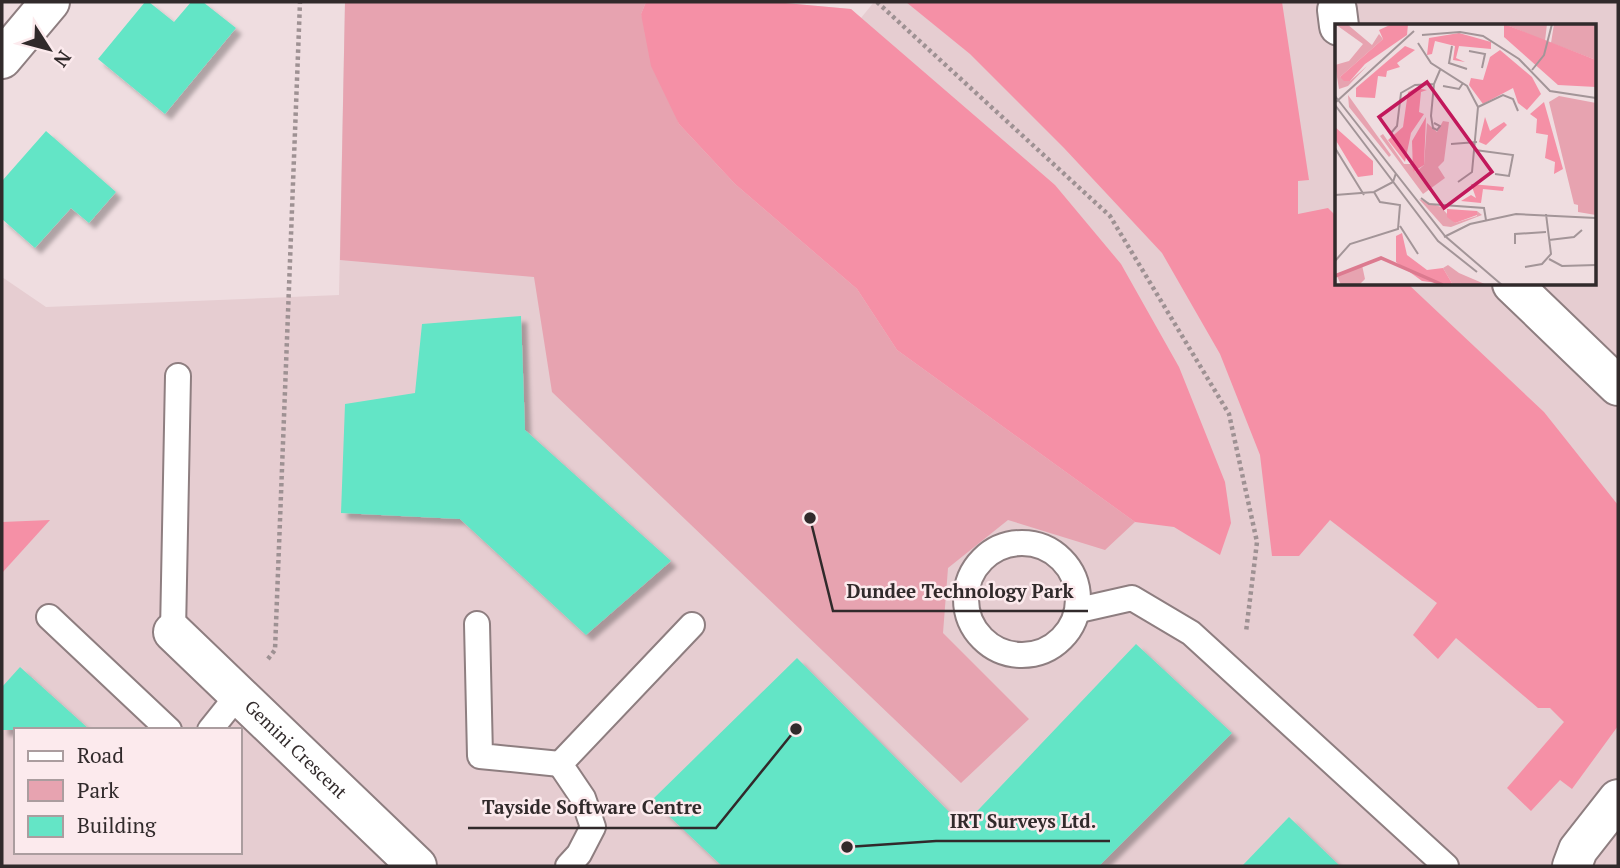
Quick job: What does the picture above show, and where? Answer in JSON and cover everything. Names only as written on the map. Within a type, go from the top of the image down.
[{"type":"street","points":[[2,59],[50,2]]},
{"type":"street","points":[[1513,285],[1618,386]]},
{"type":"street","name":"Gemini Crescent","points":[[173,632],[412,865]]},
{"type":"street","points":[[1572,866],[1578,850],[1618,799]]},
{"type":"lane","points":[[173,632],[178,376]]},
{"type":"lane","points":[[1015,543],[1034,543],[1058,555],[1071,570],[1078,589],[1079,610],[1072,628],[1062,641],[1045,651],[1026,656],[998,651],[981,639],[969,620],[966,600],[968,581],[978,564],[996,549],[1015,543]]},
{"type":"lane","points":[[1079,610],[1132,598],[1191,634],[1446,866]]},
{"type":"lane","points":[[49,617],[167,728]]},
{"type":"lane","points":[[477,624],[480,756],[559,764],[583,798],[593,827],[579,854],[568,866]]},
{"type":"lane","points":[[559,764],[692,625]]},
{"type":"lane","points":[[212,728],[238,695]]},
{"type":"path","points":[[238,695],[275,650],[300,2]]},
{"type":"path","points":[[877,2],[1110,216],[1229,414],[1257,542],[1241,679]]},
{"type":"shaded area","points":[[345,2],[782,2],[851,9],[861,18],[874,2],[1618,2],[1618,866],[2,866],[2,277],[46,307],[339,295]]},
{"type":"shaded area","points":[[646,2],[782,2],[851,9],[1055,185],[1121,264],[1179,367],[1225,482],[1231,523],[1220,555],[1174,527],[1135,522],[897,350],[857,289],[735,184],[679,124],[651,66],[641,14]]},
{"type":"shaded area","points":[[906,2],[1282,2],[1309,180],[1298,181],[1298,214],[1328,208],[1335,215],[1335,285],[1409,285],[1544,412],[1618,505],[1618,726],[1572,789],[1560,780],[1531,811],[1507,788],[1564,722],[1550,708],[1538,708],[1456,638],[1438,659],[1413,635],[1437,603],[1330,520],[1299,556],[1272,556],[1260,455],[1220,354],[1162,253],[1064,148],[970,54]]},
{"type":"shaded area","points":[[50,520],[2,573],[2,522]]},
{"type":"green space","points":[[345,2],[646,2],[641,14],[679,124],[735,184],[857,289],[897,350],[1135,522],[1105,550],[1008,520],[948,568],[943,633],[1029,719],[961,783],[552,392],[534,277],[340,260]]},
{"type":"building","points":[[145,2],[149,2],[174,22],[191,2],[203,2],[236,28],[165,114],[98,59]]},
{"type":"building","points":[[46,131],[116,192],[89,223],[71,208],[35,248],[2,219],[2,181]]},
{"type":"building","points":[[521,316],[525,430],[671,561],[586,635],[460,519],[341,513],[345,404],[415,393],[422,324]]},
{"type":"building","points":[[1136,644],[1232,733],[1099,866],[722,866],[652,800],[797,658],[963,826]]},
{"type":"building","points":[[20,667],[88,728],[2,730],[2,687]]},
{"type":"building","points":[[1289,817],[1340,866],[1242,866]]},
{"type":"place","name":"Dundee Technology Park","points":[[810,518]]},
{"type":"place","name":"Tayside Software Centre","points":[[796,729]]},
{"type":"place","name":"IRT Surveys Ltd.","points":[[847,847]]}]
